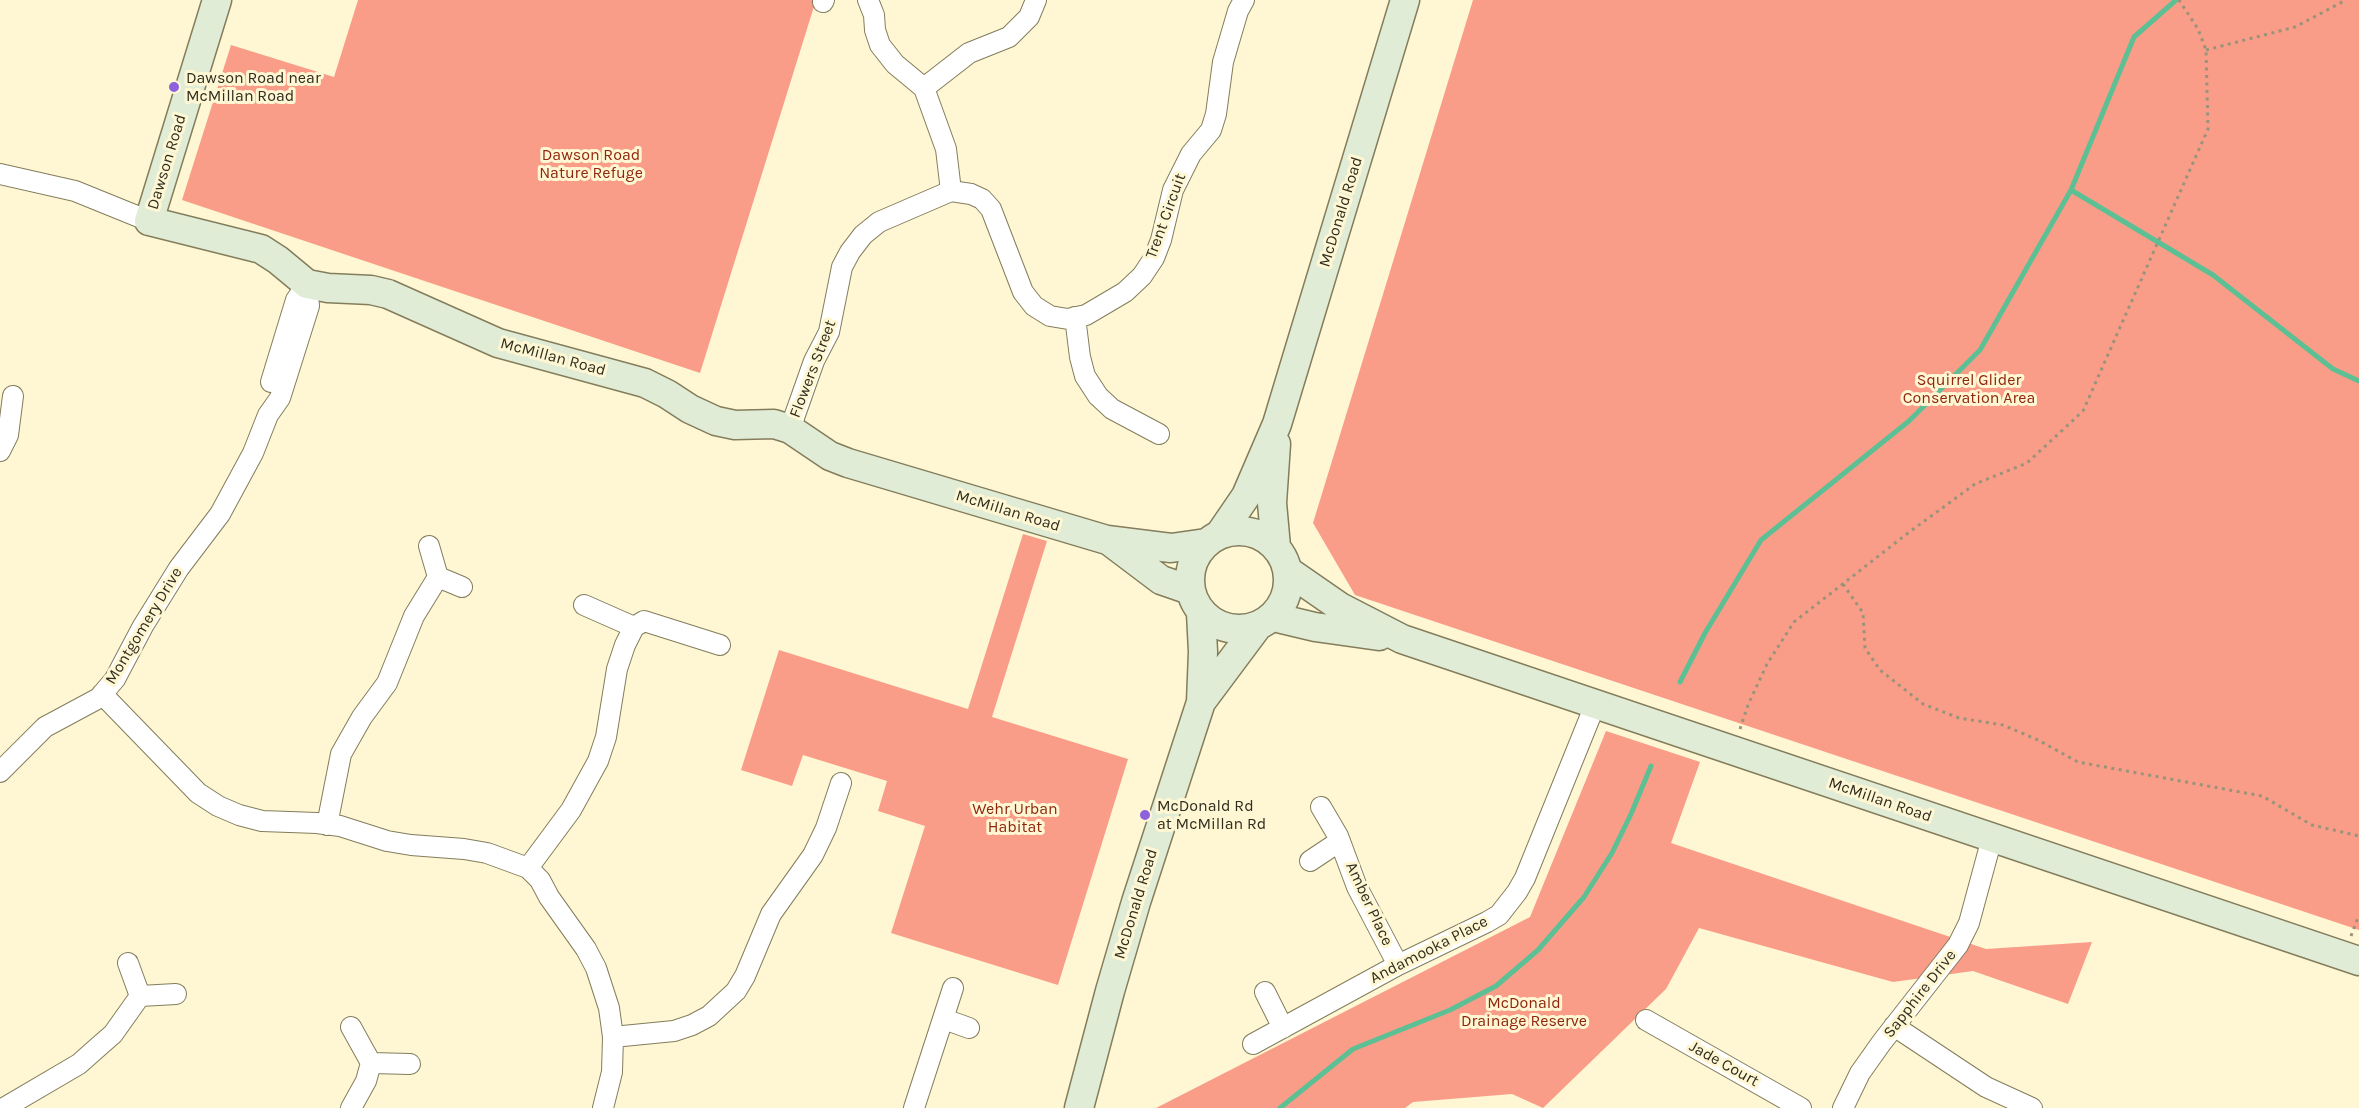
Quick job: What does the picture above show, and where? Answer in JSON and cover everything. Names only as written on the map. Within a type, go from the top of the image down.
[{"type":"street","name":"Dawson Road","points":[[149,221],[217,0]]},
{"type":"street","points":[[868,0],[874,15],[880,45],[895,64],[924,88],[946,149],[951,191],[971,194],[982,199],[991,209],[1023,292],[1034,306],[1050,316],[1068,319],[1075,317],[1085,376],[1098,396],[1112,409],[1152,423]]},
{"type":"street","points":[[924,88],[969,53],[1009,38],[1029,17],[1036,0]]},
{"type":"street","name":"Trent Circuit","points":[[1075,317],[1086,315],[1125,291],[1142,276],[1154,258],[1177,180],[1191,154],[1211,130],[1216,114],[1226,50],[1238,11],[1244,0]]},
{"type":"street","name":"McDonald Road","points":[[1213,538],[1246,496],[1277,424],[1405,0]]},
{"type":"street","points":[[0,174],[75,191],[149,221],[261,249],[307,284]]},
{"type":"street","name":"Flowers Street","points":[[790,429],[814,361],[829,332],[842,267],[850,252],[863,235],[879,222],[951,191]]},
{"type":"street","name":"McMillan Road","points":[[307,284],[388,294],[498,343],[645,383],[667,394],[690,410],[716,421],[735,425],[774,424],[790,429],[830,456],[848,463],[1107,540],[1171,548],[1213,538]]},
{"type":"street","name":"Montgomery Drive","points":[[0,772],[45,727],[92,702],[115,680],[162,595],[220,514],[253,453],[268,415],[270,388],[285,336],[296,300],[307,284]]},
{"type":"street","points":[[0,451],[8,435],[13,396]]},
{"type":"street","name":"McDonald Road","points":[[1277,424],[1272,503],[1282,559]]},
{"type":"street","points":[[1235,531],[1250,532],[1264,537],[1282,559],[1288,587],[1286,595],[1283,603],[1265,622],[1242,630],[1227,628],[1213,622],[1196,601],[1190,572],[1195,556],[1213,538],[1235,531]]},
{"type":"street","name":"McMillan Road","points":[[1107,540],[1161,580],[1196,601]]},
{"type":"street","points":[[327,825],[341,754],[362,717],[387,683],[414,616],[438,577],[429,546]]},
{"type":"street","name":"McMillan Road","points":[[1282,559],[1340,607],[1402,639],[2359,961]]},
{"type":"street","points":[[438,577],[462,587]]},
{"type":"street","name":"McDonald Road","points":[[1079,1108],[1136,902],[1201,702],[1203,652],[1196,601]]},
{"type":"street","points":[[584,605],[634,627]]},
{"type":"street","points":[[528,868],[585,789],[598,761],[606,737],[617,669],[634,627],[644,621],[720,645]]},
{"type":"street","name":"McDonald Road","points":[[1201,702],[1265,622]]},
{"type":"street","name":"McMillan Road","points":[[1265,622],[1402,639]]},
{"type":"street","points":[[102,694],[198,793],[218,806],[239,815],[262,821],[327,825],[411,845],[487,853],[528,868],[540,880],[596,968],[609,1008],[613,1037],[612,1072],[603,1108]]},
{"type":"street","name":"Andamooka Place","points":[[1253,1044],[1398,965],[1499,915],[1518,892],[1595,705]]},
{"type":"street","points":[[613,1037],[674,1031],[692,1026],[710,1016],[730,998],[745,976],[771,914],[813,855],[826,828],[841,783]]},
{"type":"street","name":"Amber Place","points":[[1321,807],[1340,842],[1357,887],[1398,965]]},
{"type":"street","name":"Sapphire Drive","points":[[1843,1108],[1860,1073],[1958,945],[1969,923],[1992,838]]},
{"type":"street","name":"Amber Place","points":[[1310,861],[1340,842]]},
{"type":"street","points":[[128,963],[140,996]]},
{"type":"street","points":[[914,1108],[953,988]]},
{"type":"street","points":[[1265,992],[1283,1028]]},
{"type":"street","points":[[140,996],[176,994]]},
{"type":"street","points":[[4,1108],[79,1064],[113,1034],[140,996]]},
{"type":"street","points":[[944,1019],[969,1028]]},
{"type":"street","name":"Jade Court","points":[[1646,1020],[1801,1108]]},
{"type":"street","points":[[1894,1026],[1986,1087],[2032,1108]]},
{"type":"street","points":[[351,1028],[371,1063],[366,1081],[351,1108]]},
{"type":"street","points":[[371,1063],[410,1064]]},
{"type":"path","points":[[1733,751],[1748,705],[1767,664],[1794,622],[1975,484],[2027,464],[2083,411],[2208,129],[2206,50],[2198,29],[2179,0]]},
{"type":"path","points":[[2206,50],[2295,27],[2346,0]]},
{"type":"path","points":[[1843,584],[1863,613],[1865,648],[1880,670],[1923,704],[1959,718],[2003,725],[2038,740],[2078,762],[2262,796],[2312,825],[2359,836]]},
{"type":"green space","name":"Dawson Road Nature Refuge","points":[[358,0],[816,0],[700,373],[182,200],[231,45],[334,77]]},
{"type":"green space","name":"Squirrel Glider Conservation Area","points":[[1473,0],[2359,0],[2359,930],[1355,595],[1313,523]]},
{"type":"green space","name":"Wehr Urban Habitat","points":[[1023,534],[1047,541],[992,717],[1128,759],[1058,985],[891,933],[925,826],[878,811],[887,781],[803,755],[792,786],[741,770],[779,650],[968,709]]},
{"type":"green space","name":"McDonald Drainage Reserve","points":[[1606,731],[1700,762],[1671,843],[1986,949],[2092,942],[2068,1004],[1973,971],[1893,982],[1699,928],[1666,989],[1543,1108],[1512,1094],[1413,1102],[1405,1108],[1156,1108],[1530,917]]},
{"type":"waterway","points":[[1680,682],[1705,633],[1761,540],[1909,421],[1980,350],[2071,190],[2134,37],[2176,0]]},
{"type":"waterway","points":[[2071,190],[2213,275],[2333,369],[2359,381]]},
{"type":"waterway","points":[[1280,1108],[1353,1049],[1450,1010],[1496,986],[1538,950],[1584,897],[1612,853],[1651,766]]},
{"type":"place","name":"Dawson Road near McMillan Road","points":[[174,87]]},
{"type":"place","name":"McDonald Rd at McMillan Rd","points":[[1145,815]]}]
